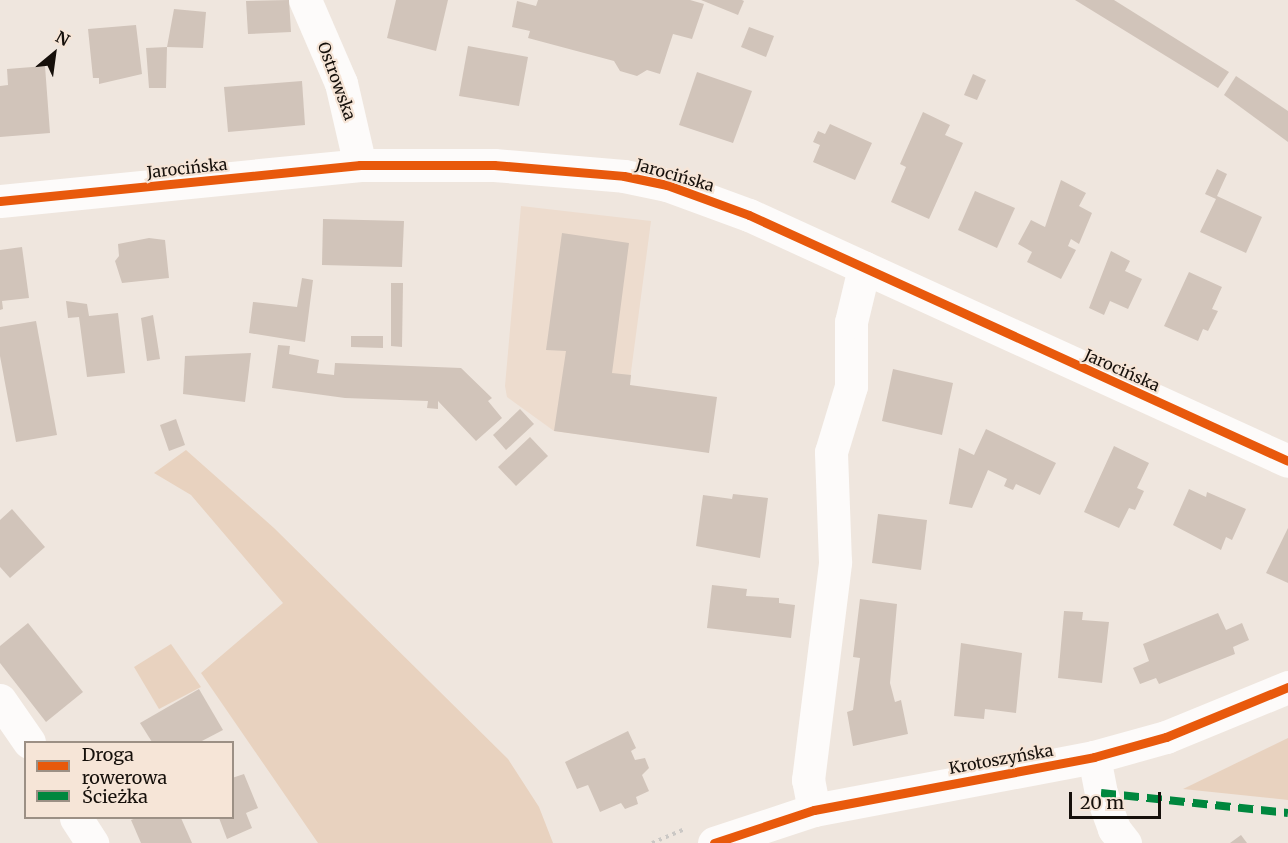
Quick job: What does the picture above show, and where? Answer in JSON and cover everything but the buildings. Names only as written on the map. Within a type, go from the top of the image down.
[{"type":"street","name":"Ostrowska","points":[[305,0],[341,83],[360,165]]},
{"type":"street","name":"Jarocińska","points":[[0,201],[360,165],[549,168],[646,180],[710,199],[1288,461]]},
{"type":"street","points":[[814,810],[808,780],[835,562],[831,452],[851,386],[851,322],[864,268]]},
{"type":"street","name":"Krotoszyńska","points":[[714,843],[814,810],[1094,757],[1166,737],[1288,687]]},
{"type":"street","points":[[0,700],[28,741]]},
{"type":"street","points":[[1094,757],[1101,793],[1114,829],[1125,843]]},
{"type":"street","points":[[77,819],[92,843]]},
{"type":"shaded area","points":[[521,206],[651,221],[622,440],[554,431],[507,397],[505,386]]},
{"type":"shaded area","points":[[186,450],[274,528],[508,759],[539,807],[553,843],[318,843],[201,673],[283,603],[191,495],[154,473]]},
{"type":"shaded area","points":[[171,644],[201,687],[159,709],[134,667]]},
{"type":"shaded area","points":[[1288,738],[1288,800],[1183,789]]},
{"type":"marked path","points":[[1101,793],[1288,813]]},
{"type":"cycle path","points":[[0,201],[360,165],[494,165],[624,176],[667,185],[749,215],[1288,461]]},
{"type":"cycle path","points":[[714,843],[814,810],[1094,757],[1166,737],[1288,687]]}]
